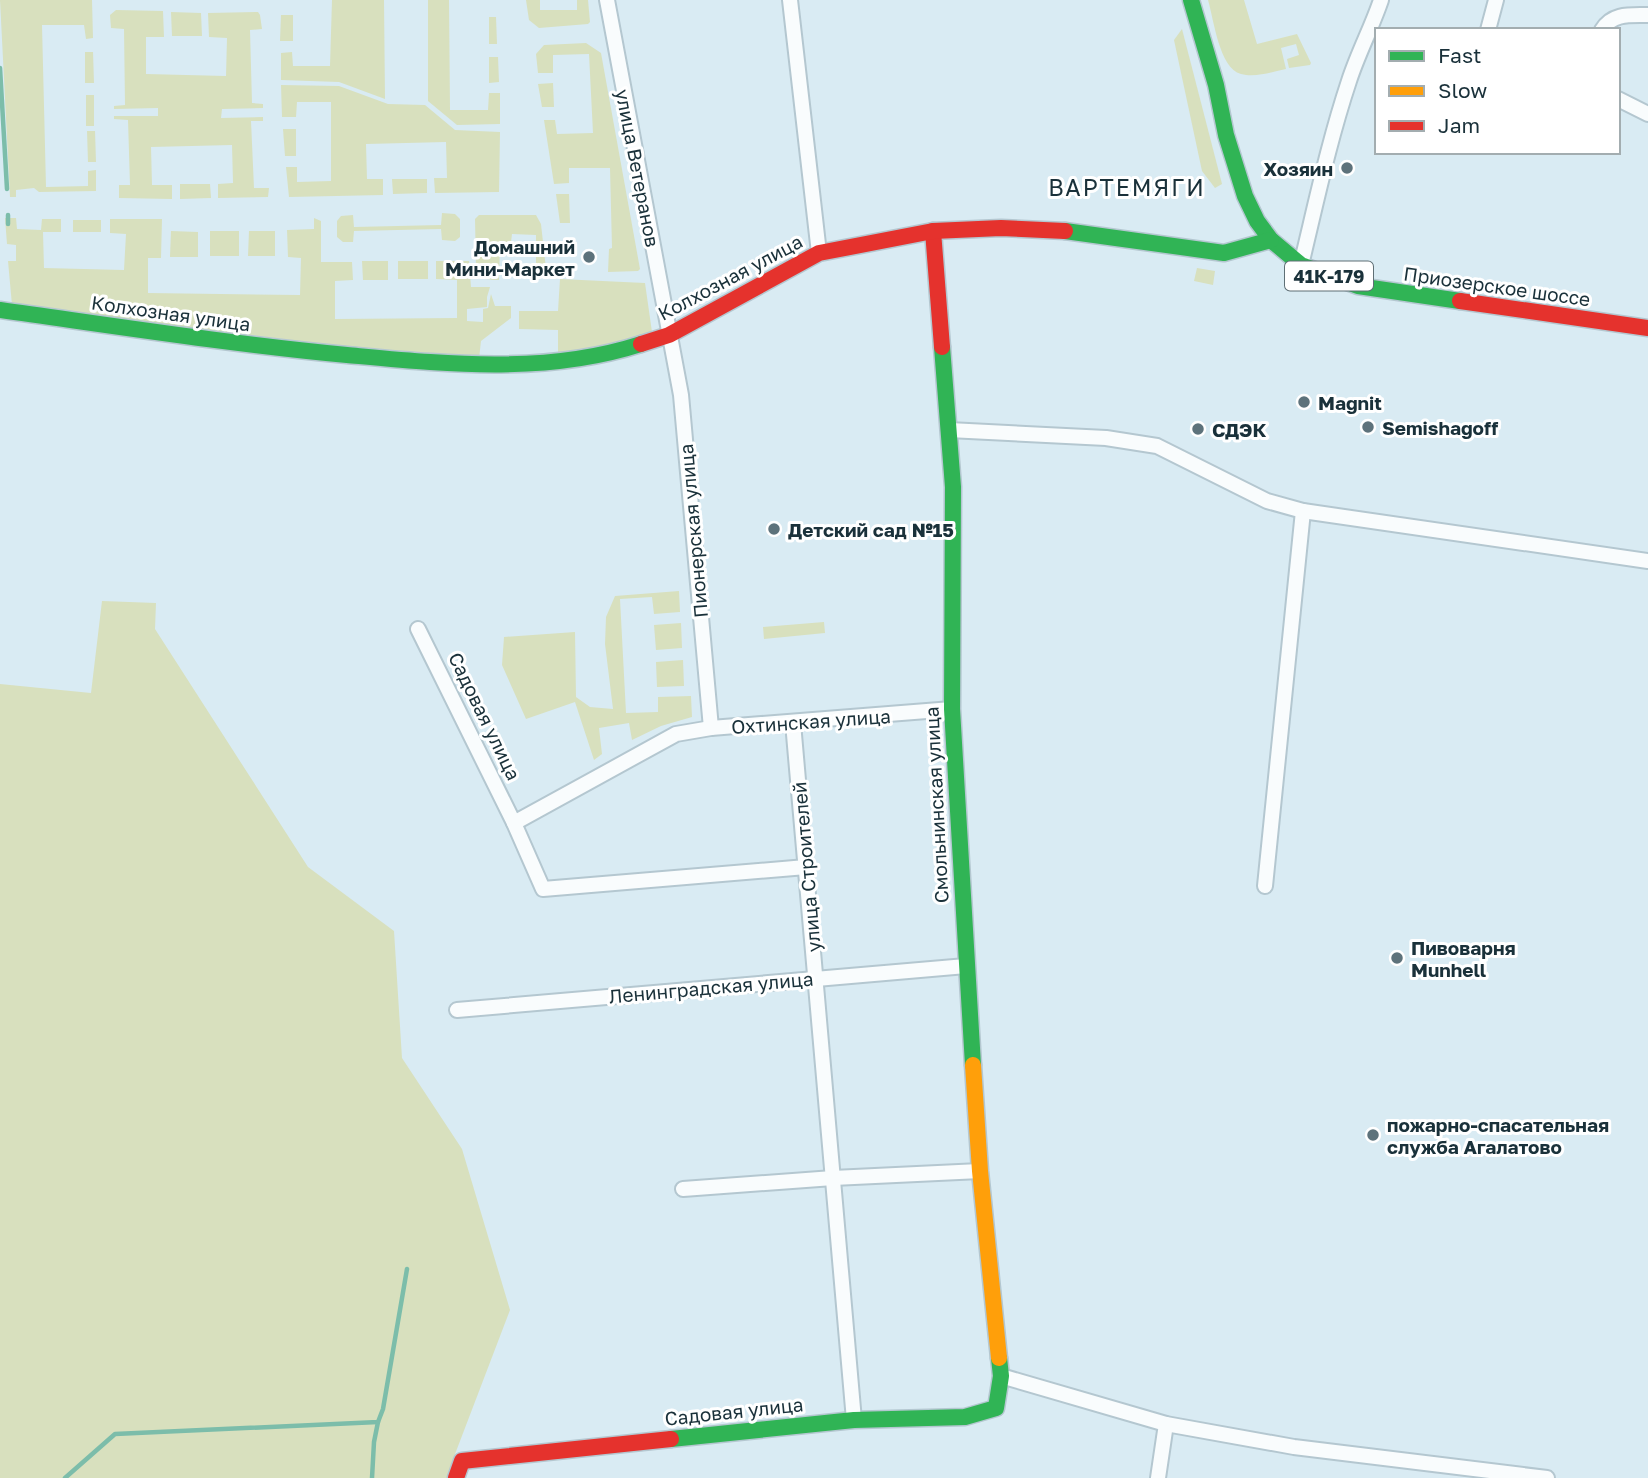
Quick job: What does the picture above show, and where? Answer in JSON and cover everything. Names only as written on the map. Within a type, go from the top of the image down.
[{"type":"street","name":"улица Ветеранов","points":[[607,0],[669,335]]},
{"type":"street","points":[[790,0],[819,253]]},
{"type":"street","name":"Приозерское шоссе","points":[[1191,0],[1216,85],[1226,135],[1245,196],[1257,221],[1271,240],[1301,265],[1370,288],[1648,328]]},
{"type":"street","points":[[1301,265],[1340,110],[1381,0]]},
{"type":"street","points":[[1489,28],[1496,0]]},
{"type":"street","points":[[1603,28],[1607,21],[1624,15],[1648,15]]},
{"type":"street","points":[[1620,100],[1648,114]]},
{"type":"street","name":"Колхозная улица","points":[[0,310],[256,346],[475,365],[548,364],[608,355],[669,335],[819,253],[933,231],[1001,229],[1079,232],[1224,253],[1271,240]]},
{"type":"street","name":"Смольнинская улица","points":[[933,231],[953,488],[952,709],[966,966],[980,1171],[1000,1376]]},
{"type":"street","name":"Пионерская улица","points":[[669,335],[681,394],[711,728]]},
{"type":"street","points":[[949,430],[1106,438],[1157,446],[1267,502],[1303,511],[1648,561]]},
{"type":"street","points":[[1265,886],[1303,511]]},
{"type":"street","name":"Садовая улица","points":[[418,629],[514,823],[543,889],[806,867]]},
{"type":"street","name":"Охтинская улица","points":[[514,823],[676,734],[711,728],[952,709]]},
{"type":"street","name":"улица Строителей","points":[[793,723],[854,1420]]},
{"type":"street","name":"Ленинградская улица","points":[[457,1010],[966,966]]},
{"type":"street","points":[[683,1189],[980,1171]]},
{"type":"street","points":[[1000,1376],[1166,1424],[1294,1447],[1547,1478]]},
{"type":"street","name":"Садовая улица","points":[[456,1478],[462,1461],[854,1420],[965,1417],[996,1408],[1000,1376]]},
{"type":"street","points":[[1158,1478],[1166,1424]]},
{"type":"green space","points":[[0,0],[92,0],[93,38],[86,39],[84,25],[42,25],[46,187],[88,186],[88,171],[96,170],[96,191],[39,192],[34,188],[16,190],[16,197],[10,197]]},
{"type":"green space","points":[[332,0],[384,0],[385,99],[339,82],[281,80],[281,53],[292,52],[293,66],[330,66]]},
{"type":"green space","points":[[428,0],[449,0],[450,110],[488,110],[489,93],[500,93],[500,124],[457,125],[428,101]]},
{"type":"green space","points":[[526,0],[540,0],[540,10],[577,10],[577,0],[588,0],[590,22],[539,28],[529,20]]},
{"type":"green space","points":[[1208,0],[1244,0],[1257,44],[1297,34],[1310,65],[1289,68],[1287,59],[1299,55],[1296,44],[1281,48],[1286,69],[1252,75],[1234,70],[1222,53]]},
{"type":"green space","points":[[116,10],[163,11],[164,37],[146,37],[146,74],[226,76],[227,38],[209,37],[208,13],[258,12],[262,29],[250,30],[252,103],[263,104],[263,108],[222,109],[221,118],[263,117],[263,121],[251,121],[254,188],[269,188],[268,197],[218,198],[218,184],[233,183],[232,145],[151,147],[152,185],[172,185],[172,199],[119,198],[119,185],[130,185],[128,120],[114,119],[114,116],[158,116],[158,108],[114,109],[114,106],[125,105],[124,29],[111,28],[110,15]]},
{"type":"green space","points":[[171,12],[201,13],[202,36],[172,36]]},
{"type":"green space","points":[[281,15],[293,15],[293,41],[280,41]]},
{"type":"green space","points":[[489,17],[496,17],[497,44],[489,44]]},
{"type":"green space","points":[[1182,29],[1222,184],[1215,188],[1202,171],[1174,40]]},
{"type":"green space","points":[[586,43],[601,53],[640,269],[638,271],[608,272],[609,249],[612,248],[610,168],[569,168],[569,183],[554,184],[544,120],[555,120],[557,134],[593,133],[589,54],[553,55],[553,73],[538,73],[536,54],[544,45]]},
{"type":"green space","points":[[85,52],[93,52],[94,83],[85,83]]},
{"type":"green space","points":[[489,57],[498,57],[499,82],[489,83]]},
{"type":"green space","points":[[553,83],[554,107],[542,107],[538,84]]},
{"type":"green space","points":[[281,85],[339,86],[388,104],[425,105],[455,130],[500,132],[499,192],[435,193],[434,178],[447,178],[446,142],[366,144],[367,179],[383,179],[383,195],[289,197],[286,167],[297,167],[297,182],[331,181],[331,102],[297,102],[296,117],[282,117]]},
{"type":"green space","points":[[86,95],[94,95],[94,126],[86,126]]},
{"type":"green space","points":[[283,129],[296,129],[296,156],[285,156]]},
{"type":"green space","points":[[87,131],[95,131],[96,162],[88,162]]},
{"type":"green space","points":[[392,179],[427,179],[427,193],[393,194]]},
{"type":"green space","points":[[180,184],[210,184],[211,198],[180,199]]},
{"type":"green space","points":[[556,194],[569,194],[570,223],[560,223]]},
{"type":"green space","points":[[442,213],[455,214],[460,219],[460,237],[455,241],[442,240],[441,229],[354,231],[353,242],[343,242],[337,237],[337,221],[341,216],[353,215],[354,227],[441,225]]},
{"type":"green space","points":[[479,215],[536,215],[541,224],[547,278],[536,278],[536,235],[512,234],[511,242],[500,242],[499,280],[482,277],[476,268],[475,219]]},
{"type":"green space","points":[[5,218],[16,218],[17,229],[41,230],[42,219],[61,219],[61,232],[43,232],[44,268],[124,270],[126,234],[110,233],[110,219],[162,219],[161,258],[148,258],[148,293],[300,295],[301,258],[288,257],[287,230],[314,229],[314,218],[321,221],[321,262],[352,262],[353,280],[335,281],[335,319],[457,318],[457,280],[436,279],[436,261],[469,261],[471,287],[490,287],[487,307],[467,309],[467,321],[483,322],[483,309],[488,308],[491,294],[495,306],[511,306],[511,318],[481,341],[479,359],[392,353],[12,305],[8,261],[16,261],[16,245],[7,244]]},
{"type":"green space","points":[[73,220],[101,220],[101,232],[73,232]]},
{"type":"green space","points":[[171,231],[198,232],[198,257],[170,257]]},
{"type":"green space","points":[[210,231],[239,231],[239,256],[210,256]]},
{"type":"green space","points":[[249,231],[275,231],[275,256],[248,256]]},
{"type":"green space","points":[[362,261],[388,261],[388,280],[363,280]]},
{"type":"green space","points":[[398,261],[428,261],[428,279],[398,279]]},
{"type":"green space","points":[[1197,268],[1215,271],[1213,285],[1194,281]]},
{"type":"green space","points":[[560,279],[645,283],[652,332],[609,348],[558,357],[558,330],[519,329],[519,311],[558,311]]},
{"type":"green space","points":[[679,591],[680,612],[654,614],[652,597],[620,599],[626,713],[658,712],[658,697],[691,696],[692,717],[661,726],[632,740],[629,723],[599,728],[602,754],[594,760],[575,702],[526,719],[502,665],[504,637],[575,632],[576,697],[590,707],[613,709],[605,644],[606,617],[615,596]]},
{"type":"green space","points":[[102,601],[156,603],[155,629],[308,867],[394,931],[402,1058],[462,1149],[510,1310],[452,1462],[449,1478],[0,1478],[0,684],[91,693]]},
{"type":"green space","points":[[824,622],[825,633],[764,639],[763,627]]},
{"type":"green space","points":[[681,623],[682,648],[656,650],[654,625]]},
{"type":"green space","points":[[683,660],[684,686],[657,687],[656,662]]},
{"type":"waterway","points":[[0,68],[7,189]]},
{"type":"waterway","points":[[8,215],[8,224]]},
{"type":"waterway","points":[[65,1478],[115,1434],[378,1422],[383,1409],[407,1269]]},
{"type":"waterway","points":[[372,1478],[378,1422]]},
{"type":"traffic: fast","points":[[1191,0],[1216,85],[1226,135],[1245,196],[1257,221],[1271,240],[1301,265],[1358,286],[1460,301]]},
{"type":"traffic: fast","points":[[1065,231],[1224,253],[1271,240]]},
{"type":"traffic: fast","points":[[0,310],[260,346],[458,364],[495,365],[568,360],[641,344]]},
{"type":"traffic: fast","points":[[942,347],[953,487],[952,709],[973,1065]]},
{"type":"traffic: fast","points":[[671,1439],[854,1420],[965,1417],[996,1408],[1001,1376],[999,1358]]},
{"type":"traffic: slow","points":[[973,1065],[980,1171],[999,1358]]},
{"type":"traffic: jam","points":[[641,344],[669,335],[819,253],[933,231],[1001,228],[1065,231]]},
{"type":"traffic: jam","points":[[933,231],[942,347]]},
{"type":"traffic: jam","points":[[1460,301],[1648,328]]},
{"type":"traffic: jam","points":[[456,1478],[462,1461],[671,1439]]},
{"type":"place","name":"Хозяин","points":[[1347,168]]},
{"type":"place","name":"Домашний Мини-Маркет","points":[[589,257]]},
{"type":"place","name":"Magnit","points":[[1304,402]]},
{"type":"place","name":"Semishagoff","points":[[1368,427]]},
{"type":"place","name":"СДЭК","points":[[1198,429]]},
{"type":"place","name":"Детский сад №15","points":[[774,529]]},
{"type":"place","name":"Пивоварня Munhell","points":[[1397,958]]},
{"type":"place","name":"пожарно-спасательная служба Агалатово","points":[[1373,1135]]},
{"type":"district","name":"ВАРТЕМЯГИ","points":[[1127,187]]}]
